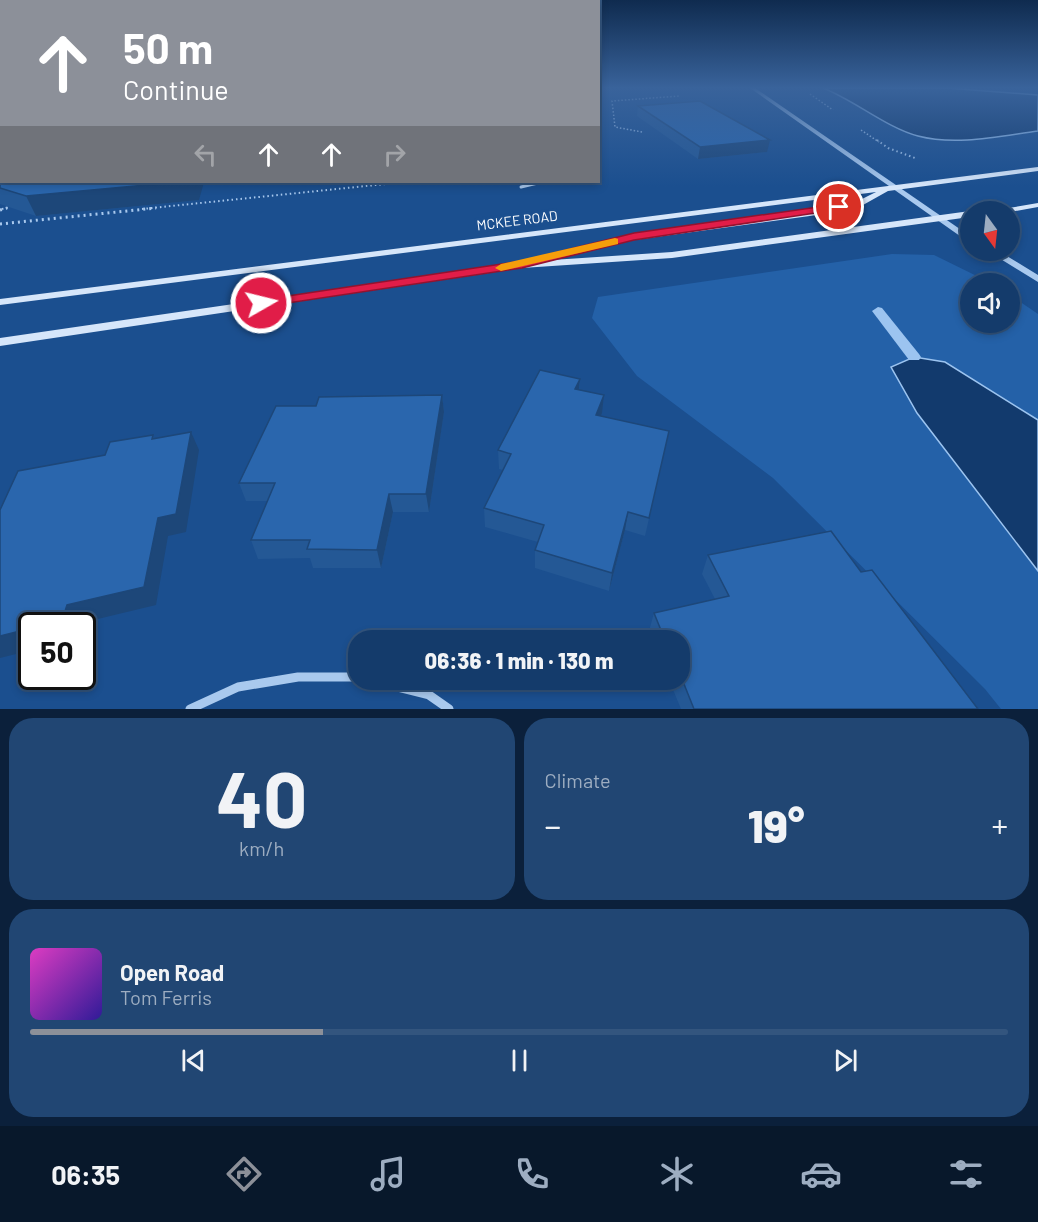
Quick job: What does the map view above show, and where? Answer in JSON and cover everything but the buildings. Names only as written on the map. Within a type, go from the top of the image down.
[{"type":"main road","name":"MCKEE ROAD","points":[[0,302],[1038,169]]},
{"type":"main road","points":[[522,265],[634,237],[828,210],[860,203],[893,187]]},
{"type":"main road","points":[[1020,208],[1038,205]]},
{"type":"main road","points":[[0,342],[522,265],[672,255],[960,215]]},
{"type":"street","points":[[799,121],[960,232]]},
{"type":"street","points":[[1008,261],[1038,279]]},
{"type":"street","points":[[190,709],[238,687],[298,677],[348,677]]},
{"type":"street","points":[[409,690],[429,695],[449,709]]},
{"type":"lane","points":[[521,187],[538,183]]},
{"type":"path","points":[[614,121],[615,127],[642,132]]},
{"type":"path","points":[[857,127],[888,148],[923,161]]},
{"type":"path","points":[[0,224],[395,183]]},
{"type":"path","points":[[0,210],[10,207]]},
{"type":"shaded area","points":[[884,121],[1038,121],[1038,131],[963,140],[933,139],[894,127]]},
{"type":"shaded area","points":[[892,254],[934,255],[971,273],[960,273],[960,333],[1020,333],[1020,302],[1038,314],[1038,420],[945,362],[891,367],[917,413],[1038,571],[1038,709],[1001,709],[985,689],[773,478],[637,376],[592,318],[598,297]]},
{"type":"shaded area","points":[[914,357],[945,362],[1038,420],[1038,571],[917,413],[891,367]]},
{"type":"waterway","points":[[878,311],[914,357]]},
{"type":"slow traffic","points":[[501,268],[522,265],[615,241]]},
{"type":"route","points":[[261,303],[522,265],[634,237],[839,207]]}]
